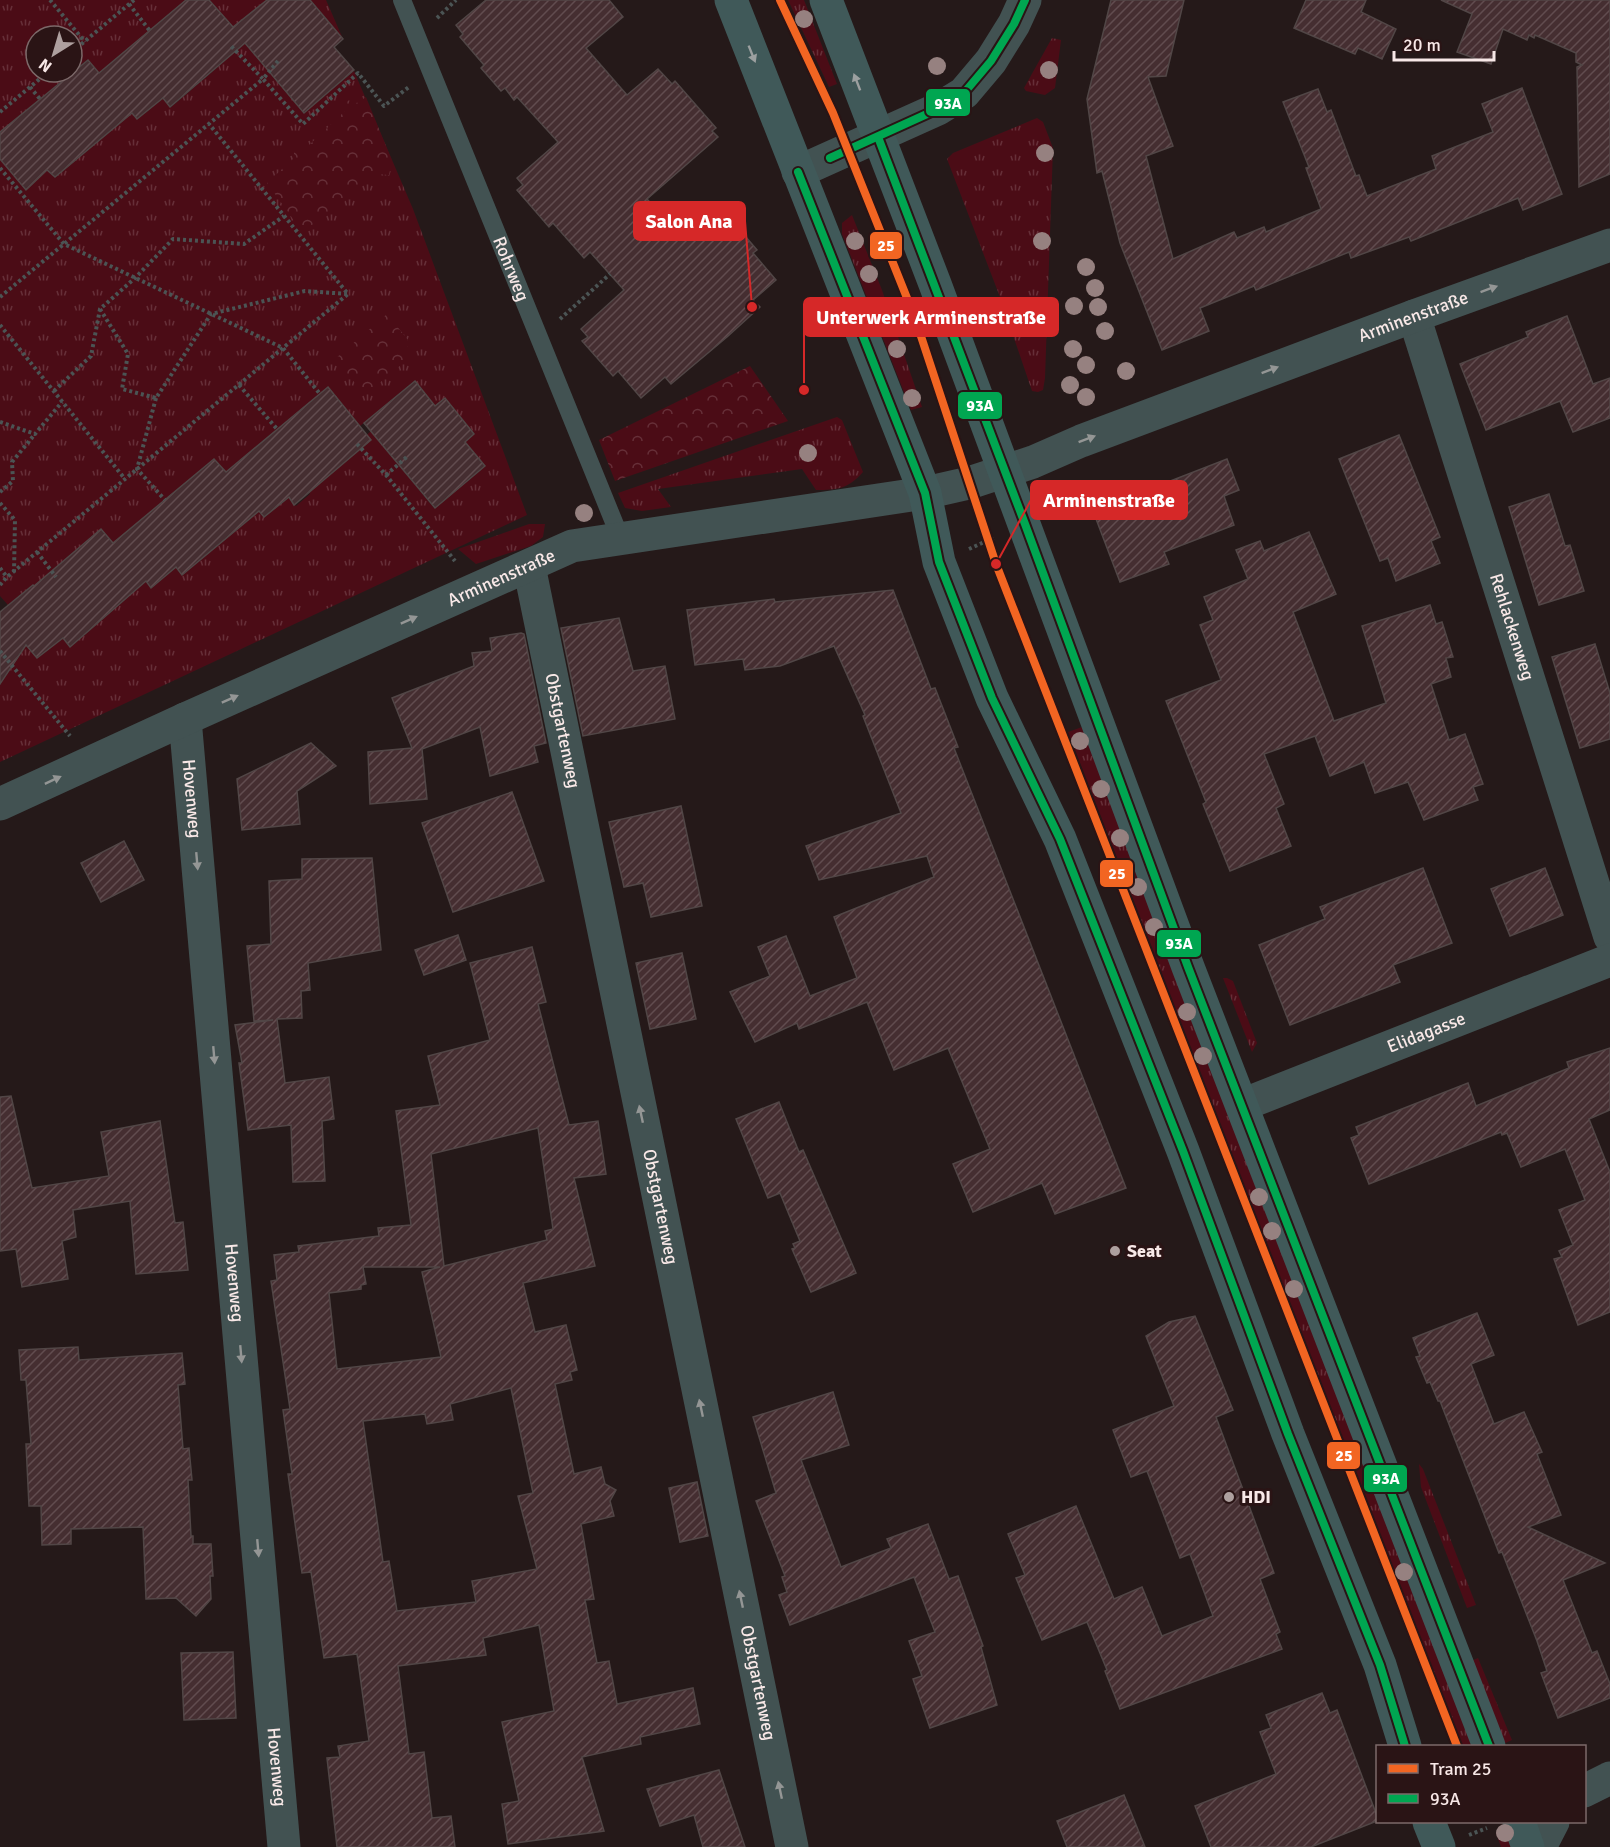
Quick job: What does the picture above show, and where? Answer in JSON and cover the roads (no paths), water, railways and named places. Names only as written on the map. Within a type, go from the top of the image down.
[{"type":"main road","points":[[731,0],[925,493],[939,562],[992,698],[1060,839],[1184,1151],[1288,1434],[1380,1665],[1405,1745]]},
{"type":"main road","points":[[826,0],[936,284],[1188,967],[1489,1745]]},
{"type":"main road","points":[[1430,1823],[1439,1847]]},
{"type":"main road","points":[[1520,1823],[1528,1847]]},
{"type":"street","points":[[798,172],[938,109],[964,93],[990,61],[1014,24],[1025,0]]},
{"type":"street","name":"Arminenstraße","points":[[0,804],[572,546],[925,493],[969,483],[1033,462],[1081,441],[1610,245]]},
{"type":"street","name":"Rehlackenweg","points":[[1414,316],[1610,937]]},
{"type":"street","name":"Obstgartenweg","points":[[529,566],[792,1847]]},
{"type":"street","name":"Hovenweg","points":[[185,719],[284,1847]]},
{"type":"street","name":"Elidagasse","points":[[1242,1105],[1610,960]]},
{"type":"street","points":[[1540,1847],[1552,1823]]},
{"type":"lane","name":"Rohrweg","points":[[402,0],[620,537]]},
{"type":"tram line","name":"25","points":[[780,0],[833,113],[915,318],[996,564],[1457,1745]]},
{"type":"place","name":"Salon Ana","points":[[752,307]]},
{"type":"place","name":"Unterwerk Arminenstraße","points":[[804,390]]},
{"type":"place","name":"Arminenstraße","points":[[996,564]]},
{"type":"place","name":"Seat","points":[[1115,1251]]},
{"type":"place","name":"HDI","points":[[1229,1497]]}]
